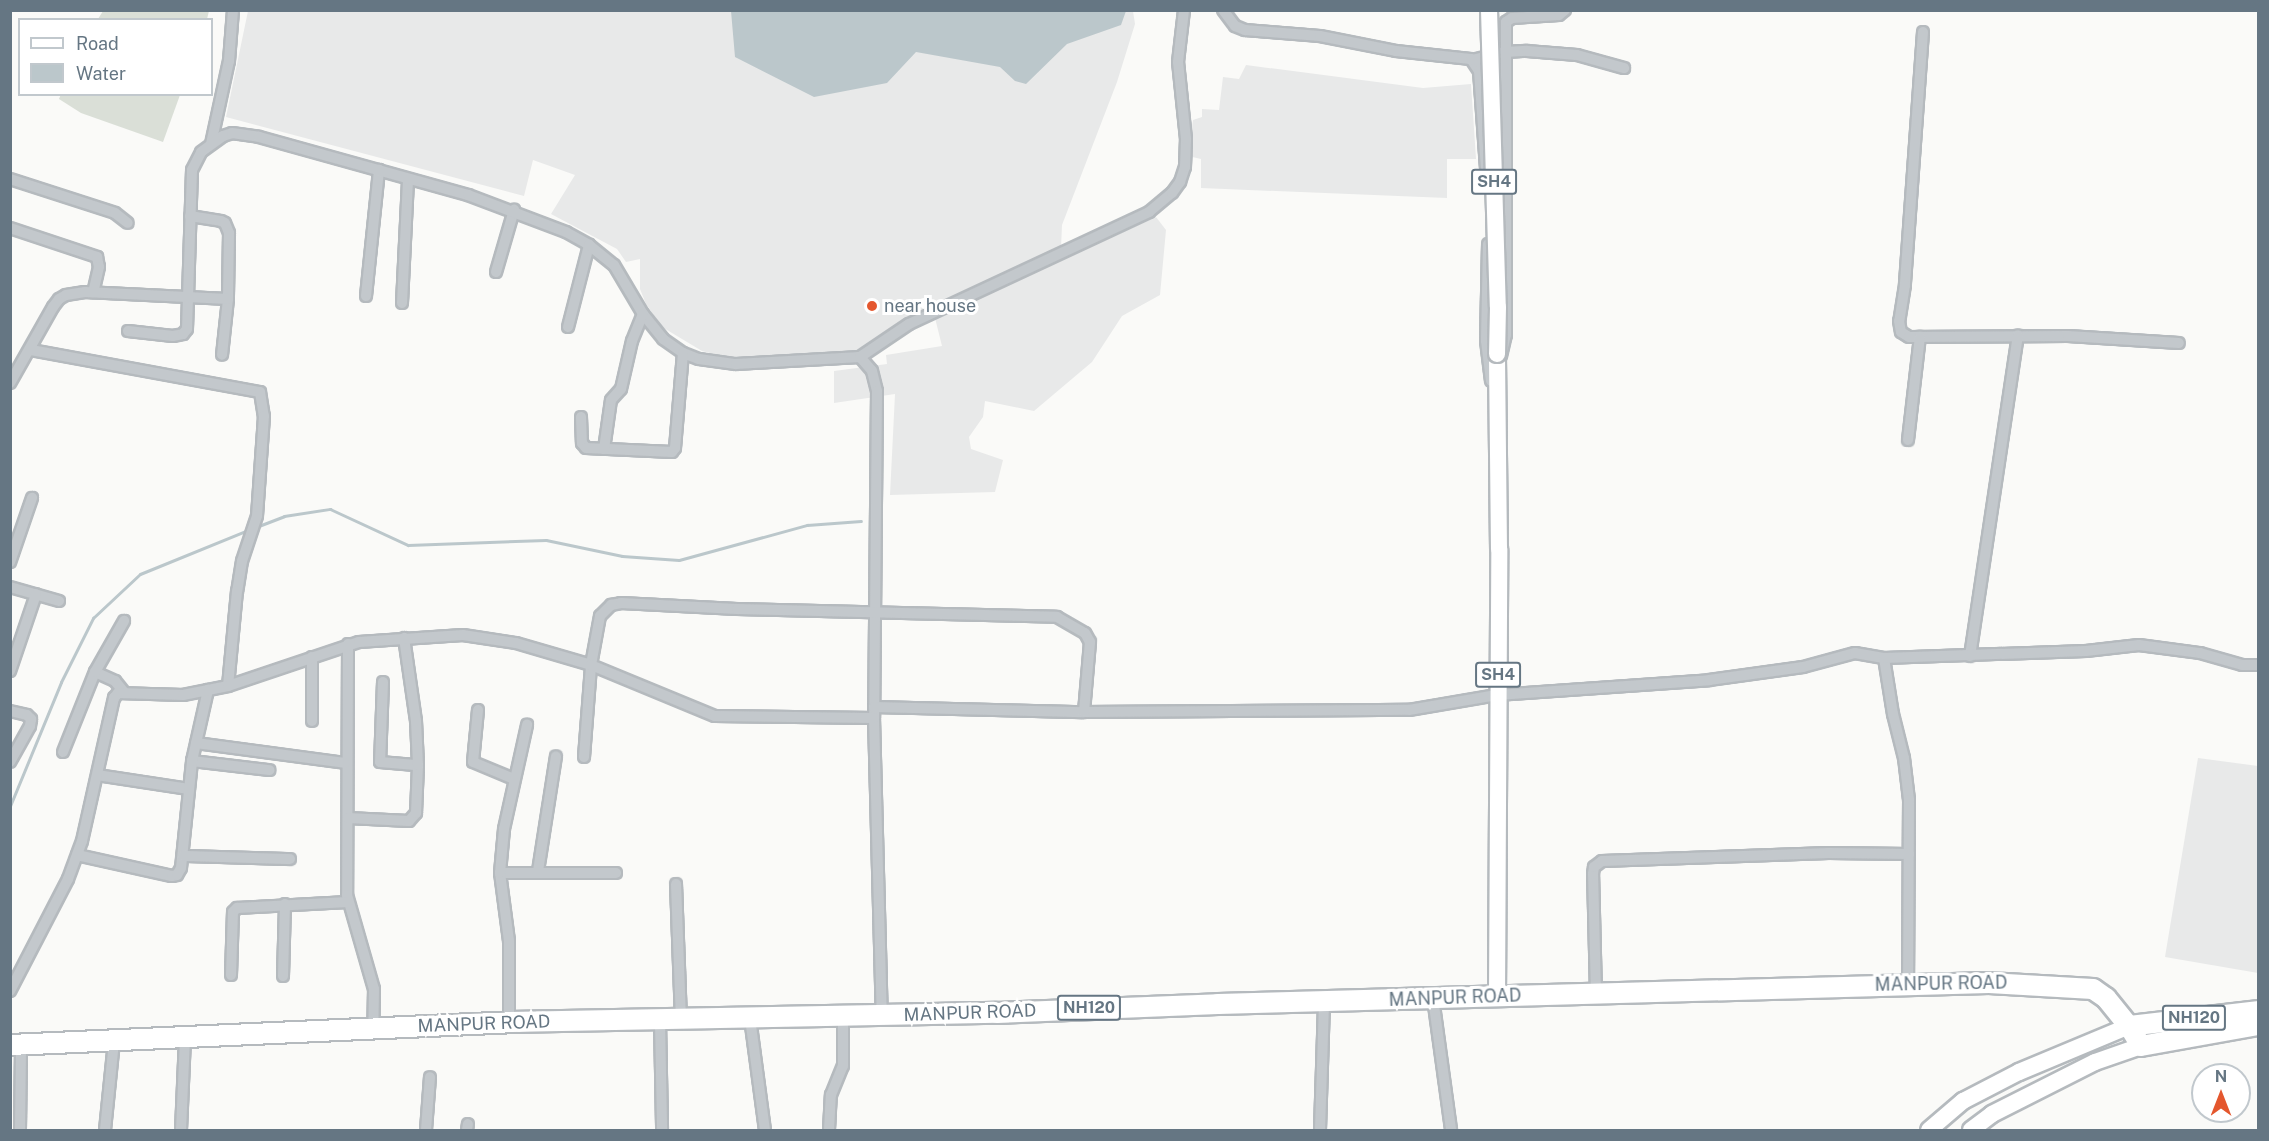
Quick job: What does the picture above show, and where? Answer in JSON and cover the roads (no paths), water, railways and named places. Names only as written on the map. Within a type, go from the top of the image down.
[{"type":"highway","name":"MANPUR ROAD","points":[[16,1045],[509,1022],[660,1021],[2022,983],[2093,989],[2106,998],[2129,1026],[2141,1046]]},
{"type":"highway","name":"NH120","points":[[2129,1026],[2259,1011]]},
{"type":"highway","name":"NH120","points":[[2141,1046],[2259,1025]]},
{"type":"main road","name":"SH4","points":[[1489,10],[1498,307],[1496,400],[1499,549],[1497,997]]},
{"type":"main road","points":[[1929,1131],[1963,1101],[2019,1072],[2129,1026]]},
{"type":"main road","points":[[1971,1131],[1992,1114],[2095,1062],[2141,1046]]},
{"type":"street","points":[[211,144],[229,61],[233,10]]},
{"type":"street","points":[[128,331],[173,336],[183,334],[187,329],[190,296],[192,170],[195,160],[211,144],[223,136],[242,134],[468,195],[514,210],[566,232],[589,245],[622,274],[643,314],[663,339],[683,353],[707,360],[736,364],[860,357],[909,324],[1149,212],[1172,193],[1180,182],[1185,167],[1186,139],[1178,62],[1184,10]]},
{"type":"street","points":[[1223,10],[1235,26],[1245,30],[1320,36],[1396,51],[1472,60],[1505,52],[1563,53],[1624,68]]},
{"type":"street","points":[[1497,361],[1506,335],[1505,16],[1512,18],[1559,15],[1565,10]]},
{"type":"street","points":[[1923,32],[1906,278],[1899,326],[1905,336],[2068,336],[2179,343]]},
{"type":"street","points":[[1472,60],[1479,71],[1486,165],[1486,341],[1490,377],[1496,400]]},
{"type":"street","points":[[366,296],[379,170]]},
{"type":"street","points":[[10,179],[115,213],[128,223]]},
{"type":"street","points":[[402,303],[408,180]]},
{"type":"street","points":[[496,272],[514,210]]},
{"type":"street","points":[[190,216],[221,221],[227,227],[228,298],[222,355]]},
{"type":"street","points":[[10,228],[97,257],[99,267],[89,292]]},
{"type":"street","points":[[568,327],[589,245]]},
{"type":"street","points":[[10,383],[31,350],[53,308],[59,299],[66,295],[89,292],[228,298]]},
{"type":"street","points":[[604,449],[610,400],[621,389],[632,341],[643,314]]},
{"type":"street","points":[[1970,656],[2018,336]]},
{"type":"street","points":[[1908,440],[1920,337]]},
{"type":"street","points":[[31,350],[260,392],[264,416],[257,516],[242,561],[228,686]]},
{"type":"street","points":[[581,417],[584,447],[672,452],[683,353]]},
{"type":"street","points":[[860,357],[872,371],[878,391],[873,613],[882,1015]]},
{"type":"street","points":[[10,562],[32,498]]},
{"type":"street","points":[[10,587],[59,601]]},
{"type":"street","points":[[10,671],[36,594]]},
{"type":"street","points":[[584,757],[591,666],[600,616],[611,605],[621,603],[873,613],[1058,617],[1085,633],[1090,642],[1084,712]]},
{"type":"street","points":[[63,752],[95,672],[124,621]]},
{"type":"street","points":[[10,991],[68,879],[77,855],[114,698],[123,691],[183,696],[228,686],[348,644],[464,635],[516,643],[591,666],[715,716],[1409,710],[1497,695],[1590,691],[1709,681],[1803,667],[1855,653],[1884,658],[1970,656],[2086,651],[2139,645],[2200,653],[2242,665],[2259,665]]},
{"type":"street","points":[[348,818],[412,820],[416,813],[418,765],[413,693],[404,638]]},
{"type":"street","points":[[348,644],[345,763],[348,818],[348,902],[374,989],[373,1028]]},
{"type":"street","points":[[312,657],[312,722]]},
{"type":"street","points":[[1884,658],[1893,714],[1904,758],[1909,800],[1908,985]]},
{"type":"street","points":[[95,672],[115,681],[123,691]]},
{"type":"street","points":[[383,682],[380,762],[418,765]]},
{"type":"street","points":[[77,855],[172,876],[180,872],[192,761],[208,690]]},
{"type":"street","points":[[478,710],[473,762],[514,779]]},
{"type":"street","points":[[10,711],[27,715],[31,719],[30,726],[10,762]]},
{"type":"street","points":[[509,1022],[509,941],[500,873],[504,829],[526,724]]},
{"type":"street","points":[[196,743],[345,763]]},
{"type":"street","points":[[538,871],[556,756]]},
{"type":"street","points":[[192,761],[269,770]]},
{"type":"street","points":[[97,775],[189,789]]},
{"type":"street","points":[[1596,994],[1593,874],[1594,867],[1602,861],[1829,853],[1909,854]]},
{"type":"street","points":[[183,856],[290,859]]},
{"type":"street","points":[[500,873],[538,871],[616,873]]},
{"type":"street","points":[[676,884],[681,1020]]},
{"type":"street","points":[[231,975],[234,910],[242,906],[348,902]]},
{"type":"street","points":[[283,976],[285,904]]},
{"type":"street","points":[[1433,998],[1451,1131]]},
{"type":"street","points":[[1320,1131],[1324,1002]]},
{"type":"street","points":[[829,1131],[831,1095],[843,1066],[843,1016]]},
{"type":"street","points":[[750,1018],[765,1131]]},
{"type":"street","points":[[660,1021],[662,1131]]},
{"type":"street","points":[[181,1131],[185,1038]]},
{"type":"street","points":[[105,1131],[114,1041]]},
{"type":"street","points":[[16,1045],[20,1131]]},
{"type":"street","points":[[426,1131],[430,1077]]},
{"type":"water","points":[[731,10],[1126,11],[1121,25],[1067,44],[1026,84],[1015,81],[1000,67],[916,52],[887,83],[814,97],[735,57]]},
{"type":"waterway","points":[[256,527],[284,516],[330,509],[408,545],[546,540],[622,556],[679,560],[807,525],[861,521]]},
{"type":"waterway","points":[[10,806],[61,682],[93,618],[140,574],[250,529]]},
{"type":"place","name":"near house","points":[[872,306]]}]
